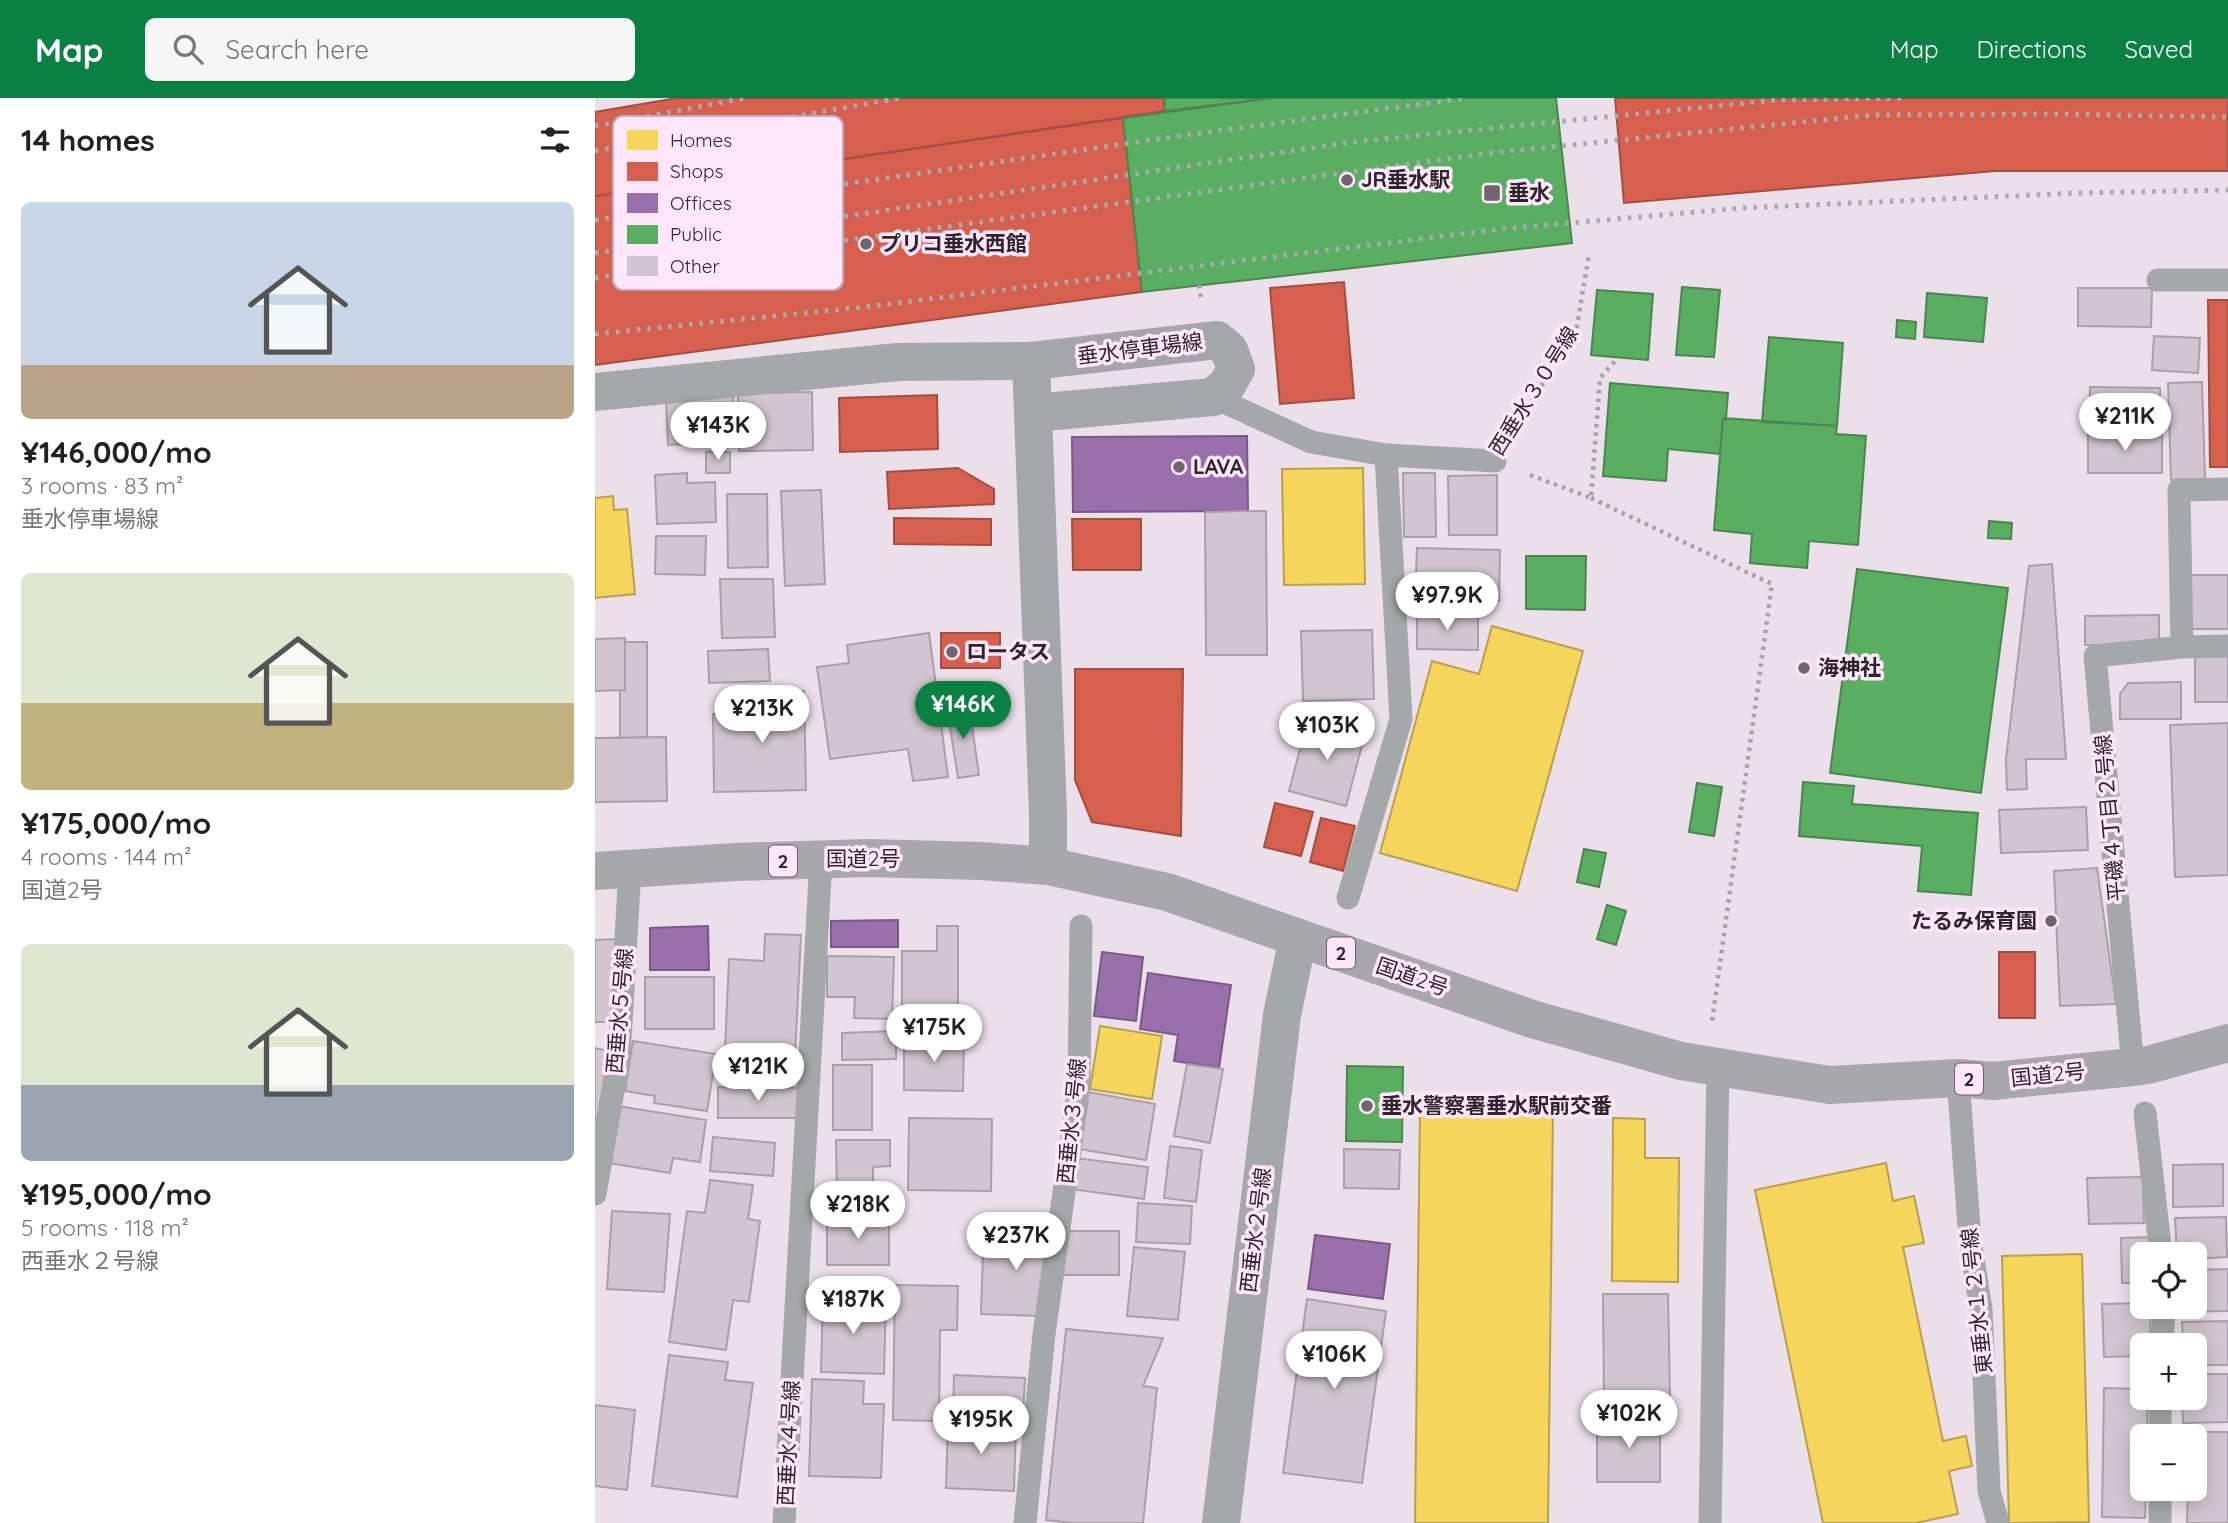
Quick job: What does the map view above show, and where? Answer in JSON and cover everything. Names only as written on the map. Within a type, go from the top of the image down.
[{"type":"highway","name":"国道2号","points":[[613,870],[868,858],[1048,866],[1167,892],[1532,1020],[1681,1061],[1830,1085],[1958,1077],[1993,1081],[2133,1067],[2228,1044]]},
{"type":"main road","name":"垂水停車場線","points":[[1031,361],[1217,340],[1229,350],[1236,369],[1227,385],[1213,397]]},
{"type":"main road","points":[[1031,361],[1048,866]]},
{"type":"main road","points":[[1034,413],[1213,397]]},
{"type":"street","points":[[595,393],[898,362],[1031,361]]},
{"type":"street","name":"西垂水２号線","points":[[1221,1523],[1282,1015],[1298,938]]},
{"type":"lane","points":[[2158,280],[2228,280]]},
{"type":"lane","name":"西垂水３０号線","points":[[1213,397],[1311,442],[1386,455],[1495,461]]},
{"type":"lane","points":[[1311,442],[1364,436]]},
{"type":"lane","points":[[1348,898],[1401,719],[1386,455]]},
{"type":"lane","points":[[2228,489],[2179,490],[2182,647],[2228,646]]},
{"type":"lane","name":"平磯４丁目２号線","points":[[2133,1067],[2095,656],[2182,647]]},
{"type":"lane","name":"西垂水４号線","points":[[784,1523],[821,859]]},
{"type":"lane","name":"西垂水５号線","points":[[595,1194],[619,1057],[613,870]]},
{"type":"lane","name":"西垂水３号線","points":[[1025,1523],[1044,1334],[1079,1086],[1081,926]]},
{"type":"lane","points":[[1710,1523],[1718,1067]]},
{"type":"lane","name":"東垂水１２号線","points":[[1958,1077],[1970,1240],[1980,1309],[1989,1491],[1998,1523]]},
{"type":"lane","points":[[2145,1113],[2160,1242]]},
{"type":"lane","points":[[2160,1501],[2160,1523]]},
{"type":"path","name":"西垂水３０号線","points":[[1495,461],[1576,332],[1589,256]]},
{"type":"path","points":[[1591,498],[1600,378],[1615,360]]},
{"type":"path","points":[[1495,461],[1591,498],[1772,584],[1711,1022]]},
{"type":"building: Homes","points":[[1363,468],[1365,584],[1284,585],[1282,469]]},
{"type":"building: Homes","points":[[613,496],[614,510],[627,509],[635,594],[595,598],[595,498]]},
{"type":"building: Homes","points":[[1492,626],[1583,651],[1517,891],[1380,853],[1432,661],[1479,674]]},
{"type":"building: Homes","points":[[1100,1026],[1162,1036],[1152,1099],[1090,1089]]},
{"type":"building: Homes","points":[[1420,1107],[1553,1109],[1548,1523],[1415,1523]]},
{"type":"building: Homes","points":[[1613,1118],[1645,1119],[1645,1158],[1679,1158],[1678,1282],[1612,1281]]},
{"type":"building: Homes","points":[[1886,1163],[1893,1201],[1914,1196],[1924,1243],[1903,1247],[1943,1441],[1966,1436],[1972,1466],[1949,1471],[1958,1514],[1916,1523],[1823,1523],[1755,1190]]},
{"type":"building: Homes","points":[[2082,1254],[2089,1522],[2009,1523],[2002,1256]]},
{"type":"building: Shops","points":[[677,98],[1164,98],[1165,111],[843,159],[843,116],[613,116],[613,193],[595,196],[595,112]]},
{"type":"building: Shops","points":[[1615,98],[2228,98],[2228,171],[1995,171],[1624,203]]},
{"type":"building: Shops","name":"プリコ垂水西館","points":[[1123,118],[1142,292],[595,365],[595,196],[613,193],[613,290],[843,290],[843,159]]},
{"type":"building: Shops","points":[[1344,282],[1354,398],[1280,404],[1270,288]]},
{"type":"building: Shops","points":[[2208,300],[2228,300],[2228,467],[2210,467]]},
{"type":"building: Shops","points":[[937,395],[938,449],[840,452],[839,398]]},
{"type":"building: Shops","points":[[958,468],[994,489],[994,504],[889,509],[887,472]]},
{"type":"building: Shops","points":[[894,518],[991,519],[991,545],[894,544]]},
{"type":"building: Shops","points":[[1072,519],[1141,519],[1141,570],[1073,570]]},
{"type":"building: Shops","points":[[941,633],[1000,633],[1000,668],[941,668]]},
{"type":"building: Shops","points":[[1075,669],[1183,669],[1181,836],[1092,822],[1075,780]]},
{"type":"building: Shops","points":[[1275,803],[1313,812],[1301,856],[1264,847]]},
{"type":"building: Shops","points":[[1321,818],[1355,826],[1343,871],[1310,862]]},
{"type":"building: Shops","points":[[1999,952],[2035,952],[2035,1018],[1999,1018]]},
{"type":"building: Offices","points":[[1247,436],[1248,511],[1073,512],[1072,437]]},
{"type":"building: Offices","points":[[898,920],[898,947],[831,947],[831,921]]},
{"type":"building: Offices","points":[[708,926],[709,970],[650,970],[650,928]]},
{"type":"building: Offices","points":[[1102,952],[1143,957],[1136,1021],[1094,1016]]},
{"type":"building: Offices","points":[[1148,973],[1231,985],[1219,1068],[1174,1061],[1178,1035],[1140,1029]]},
{"type":"building: Offices","points":[[1315,1235],[1390,1244],[1383,1299],[1308,1289]]},
{"type":"building: Public","points":[[1164,98],[1272,98],[1165,111]]},
{"type":"building: Public","name":"JR垂水駅","points":[[1272,98],[1556,98],[1572,243],[1142,292],[1123,118]]},
{"type":"building: Public","points":[[1682,287],[1720,290],[1714,357],[1676,355]]},
{"type":"building: Public","points":[[1597,290],[1653,294],[1648,360],[1591,355]]},
{"type":"building: Public","points":[[1927,293],[1987,298],[1983,342],[1924,337]]},
{"type":"building: Public","points":[[1897,320],[1916,322],[1915,339],[1896,337]]},
{"type":"building: Public","points":[[1769,337],[1843,343],[1837,426],[1762,422]]},
{"type":"building: Public","points":[[1610,383],[1728,393],[1720,454],[1668,449],[1666,481],[1603,476]]},
{"type":"building: Public","points":[[1723,418],[1837,426],[1836,434],[1866,436],[1858,545],[1809,541],[1807,568],[1750,563],[1752,534],[1714,530]]},
{"type":"building: Public","points":[[1989,521],[2012,523],[2011,539],[1988,538]]},
{"type":"building: Public","points":[[1526,556],[1586,556],[1585,610],[1526,609]]},
{"type":"building: Public","points":[[1857,569],[2008,588],[1981,793],[1830,773]]},
{"type":"building: Public","points":[[1803,782],[1854,786],[1852,804],[1978,813],[1971,895],[1918,891],[1922,846],[1799,836]]},
{"type":"building: Public","points":[[1697,783],[1722,787],[1714,836],[1689,832]]},
{"type":"building: Public","points":[[1584,849],[1606,853],[1599,887],[1577,882]]},
{"type":"building: Public","points":[[1607,905],[1626,911],[1616,945],[1597,939]]},
{"type":"building: Public","points":[[1347,1066],[1403,1067],[1402,1142],[1346,1141]]},
{"type":"building: Other","points":[[2078,288],[2152,288],[2151,327],[2078,326]]},
{"type":"building: Other","points":[[2154,336],[2200,338],[2198,373],[2152,370]]},
{"type":"building: Other","points":[[2202,382],[2205,479],[2171,480],[2168,383]]},
{"type":"building: Other","points":[[2090,387],[2160,388],[2160,423],[2089,422]]},
{"type":"building: Other","points":[[812,392],[813,450],[739,451],[738,393]]},
{"type":"building: Other","points":[[733,396],[735,441],[668,445],[666,400]]},
{"type":"building: Other","points":[[2088,433],[2162,434],[2162,473],[2088,473]]},
{"type":"building: Other","points":[[706,452],[730,452],[730,473],[706,473]]},
{"type":"building: Other","points":[[687,473],[687,483],[715,482],[716,522],[657,524],[655,475]]},
{"type":"building: Other","points":[[1403,473],[1435,473],[1436,537],[1404,537]]},
{"type":"building: Other","points":[[1497,475],[1497,535],[1449,535],[1448,476]]},
{"type":"building: Other","points":[[821,490],[825,584],[785,586],[781,491]]},
{"type":"building: Other","points":[[727,494],[767,494],[768,567],[728,568]]},
{"type":"building: Other","points":[[1266,511],[1267,655],[1206,655],[1205,512]]},
{"type":"building: Other","points":[[656,536],[706,536],[705,575],[655,574]]},
{"type":"building: Other","points":[[1417,548],[1500,550],[1499,601],[1415,598]]},
{"type":"building: Other","points":[[2052,564],[2066,759],[2026,759],[2027,789],[2007,790],[2006,759],[2029,566]]},
{"type":"building: Other","points":[[2191,575],[2228,575],[2228,629],[2190,629]]},
{"type":"building: Other","points":[[720,579],[773,579],[775,637],[722,638]]},
{"type":"building: Other","points":[[1417,614],[1478,615],[1478,650],[1417,649]]},
{"type":"building: Other","points":[[2159,615],[2159,644],[2085,645],[2085,616]]},
{"type":"building: Other","points":[[1372,630],[1374,699],[1303,701],[1301,631]]},
{"type":"building: Other","points":[[929,633],[948,777],[913,781],[908,749],[830,759],[817,667],[849,663],[847,645]]},
{"type":"building: Other","points":[[625,638],[625,690],[595,691],[595,639]]},
{"type":"building: Other","points":[[625,642],[647,642],[647,737],[620,738],[620,691],[625,690]]},
{"type":"building: Other","points":[[768,649],[770,681],[709,683],[708,651]]},
{"type":"building: Other","points":[[2195,654],[2228,654],[2228,702],[2195,702]]},
{"type":"building: Other","points":[[2181,682],[2181,719],[2120,719],[2120,694],[2128,683]]},
{"type":"building: Other","points":[[804,691],[806,790],[714,792],[713,714],[752,714],[752,692]]},
{"type":"building: Other","points":[[969,705],[979,775],[958,778],[947,708]]},
{"type":"building: Other","points":[[1308,719],[1365,734],[1346,806],[1289,791]]},
{"type":"building: Other","points":[[2228,723],[2228,875],[2175,877],[2170,725]]},
{"type":"building: Other","points":[[666,737],[667,801],[595,802],[595,738]]},
{"type":"building: Other","points":[[2086,807],[2088,850],[2001,853],[1999,810]]},
{"type":"building: Other","points":[[2097,868],[2116,1004],[2060,1006],[2054,871]]},
{"type":"building: Other","points":[[937,926],[958,926],[958,1008],[902,1008],[902,951],[937,951]]},
{"type":"building: Other","points":[[765,934],[801,935],[794,1075],[724,1072],[729,959],[764,961]]},
{"type":"building: Other","points":[[618,939],[619,1022],[595,1022],[595,940]]},
{"type":"building: Other","points":[[827,956],[894,957],[892,1019],[854,1018],[855,997],[827,997]]},
{"type":"building: Other","points":[[645,977],[714,977],[714,1029],[645,1029]]},
{"type":"building: Other","points":[[896,1031],[896,1059],[842,1060],[842,1033]]},
{"type":"building: Other","points":[[904,1038],[964,1039],[963,1091],[904,1090]]},
{"type":"building: Other","points":[[633,1041],[716,1054],[707,1111],[654,1103],[655,1096],[625,1091]]},
{"type":"building: Other","points":[[595,1048],[609,1051],[595,1132]]},
{"type":"building: Other","points":[[1187,1064],[1223,1069],[1210,1143],[1174,1136]]},
{"type":"building: Other","points":[[833,1065],[872,1065],[872,1130],[833,1130]]},
{"type":"building: Other","points":[[718,1087],[798,1088],[798,1118],[718,1118]]},
{"type":"building: Other","points":[[1088,1092],[1155,1104],[1146,1160],[1079,1149]]},
{"type":"building: Other","points":[[618,1106],[706,1120],[700,1162],[673,1158],[670,1173],[609,1163]]},
{"type":"building: Other","points":[[909,1118],[992,1119],[991,1191],[908,1190]]},
{"type":"building: Other","points":[[713,1137],[775,1143],[773,1176],[710,1171]]},
{"type":"building: Other","points":[[836,1140],[890,1140],[890,1166],[873,1167],[873,1199],[837,1199]]},
{"type":"building: Other","points":[[1170,1146],[1202,1150],[1196,1202],[1164,1198]]},
{"type":"building: Other","points":[[1344,1149],[1400,1150],[1399,1189],[1344,1188]]},
{"type":"building: Other","points":[[1075,1158],[1148,1167],[1144,1199],[1071,1189]]},
{"type":"building: Other","points":[[2223,1164],[2223,1206],[2173,1207],[2173,1165]]},
{"type":"building: Other","points":[[2143,1177],[2144,1223],[2089,1224],[2087,1178]]},
{"type":"building: Other","points":[[710,1180],[753,1185],[748,1219],[760,1221],[749,1302],[733,1300],[726,1350],[669,1342],[687,1211],[705,1213]]},
{"type":"building: Other","points":[[1138,1203],[1192,1206],[1190,1244],[1136,1242]]},
{"type":"building: Other","points":[[612,1211],[670,1214],[664,1292],[607,1289]]},
{"type":"building: Other","points":[[827,1217],[889,1217],[889,1265],[827,1265]]},
{"type":"building: Other","points":[[2226,1217],[2227,1257],[2207,1258],[2207,1242],[2176,1242],[2175,1218]]},
{"type":"building: Other","points":[[1004,1221],[1045,1221],[1043,1316],[981,1314],[983,1253],[1003,1253]]},
{"type":"building: Other","points":[[1059,1231],[1119,1231],[1119,1275],[1059,1275]]},
{"type":"building: Other","points":[[2154,1237],[2154,1242],[2130,1242],[2130,1283],[2122,1283],[2121,1238]]},
{"type":"building: Other","points":[[1134,1247],[1185,1252],[1178,1320],[1127,1316]]},
{"type":"building: Other","points":[[2228,1269],[2228,1311],[2207,1311],[2207,1270]]},
{"type":"building: Other","points":[[895,1285],[958,1286],[957,1330],[940,1330],[939,1421],[893,1420]]},
{"type":"building: Other","points":[[1603,1294],[1668,1294],[1670,1396],[1604,1397]]},
{"type":"building: Other","points":[[823,1297],[886,1299],[884,1374],[821,1372]]},
{"type":"building: Other","points":[[1307,1299],[1386,1311],[1362,1483],[1283,1473]]},
{"type":"building: Other","points":[[2130,1303],[2130,1319],[2150,1319],[2151,1333],[2130,1333],[2130,1356],[2104,1357],[2102,1304]]},
{"type":"building: Other","points":[[2228,1321],[2228,1365],[2207,1365],[2207,1333],[2182,1333],[2182,1322]]},
{"type":"building: Other","points":[[1066,1329],[1163,1338],[1143,1386],[1157,1388],[1143,1523],[1073,1523],[1046,1520]]},
{"type":"building: Other","points":[[669,1355],[728,1362],[725,1380],[753,1383],[737,1497],[652,1486]]},
{"type":"building: Other","points":[[2207,1374],[2228,1374],[2228,1422],[2183,1423],[2182,1410],[2207,1410]]},
{"type":"building: Other","points":[[954,1375],[1025,1378],[1023,1416],[953,1414]]},
{"type":"building: Other","points":[[812,1379],[864,1381],[863,1404],[884,1404],[881,1478],[809,1476]]},
{"type":"building: Other","points":[[2104,1388],[2130,1389],[2130,1410],[2147,1410],[2147,1424],[2130,1424],[2130,1501],[2146,1501],[2145,1518],[2102,1517]]},
{"type":"building: Other","points":[[595,1405],[635,1410],[627,1490],[595,1486]]},
{"type":"building: Other","points":[[1597,1418],[1660,1418],[1660,1482],[1597,1482]]},
{"type":"building: Other","points":[[948,1421],[1016,1423],[1014,1491],[946,1488]]},
{"type":"building: Other","points":[[2207,1432],[2228,1432],[2228,1523],[2187,1523],[2188,1501],[2207,1501]]},
{"type":"railway","points":[[649,116],[746,98]]},
{"type":"railway","points":[[796,116],[900,98]]},
{"type":"railway","points":[[843,184],[1467,98]]},
{"type":"railway","points":[[843,217],[1352,142],[1777,100],[1902,98]]},
{"type":"railway","points":[[843,241],[1490,153],[1872,115],[2228,117]]},
{"type":"railway","points":[[595,126],[613,123]]},
{"type":"railway","points":[[595,151],[613,148]]},
{"type":"railway","points":[[595,334],[864,307],[1501,229],[1742,208],[2079,193],[2228,190]]},
{"type":"railway","points":[[595,220],[613,217]]},
{"type":"railway","points":[[595,253],[613,250]]},
{"type":"railway","points":[[595,278],[613,275]]},
{"type":"place","name":"JR垂水駅","points":[[1347,180]]},
{"type":"place","name":"垂水","points":[[1492,193]]},
{"type":"place","name":"プリコ垂水西館","points":[[866,244]]},
{"type":"place","name":"LAVA","points":[[1179,467]]},
{"type":"place","name":"ロータス","points":[[952,652]]},
{"type":"place","name":"海神社","points":[[1804,668]]},
{"type":"place","name":"たるみ保育園","points":[[2051,921]]},
{"type":"place","name":"垂水警察署垂水駅前交番","points":[[1367,1106]]}]
